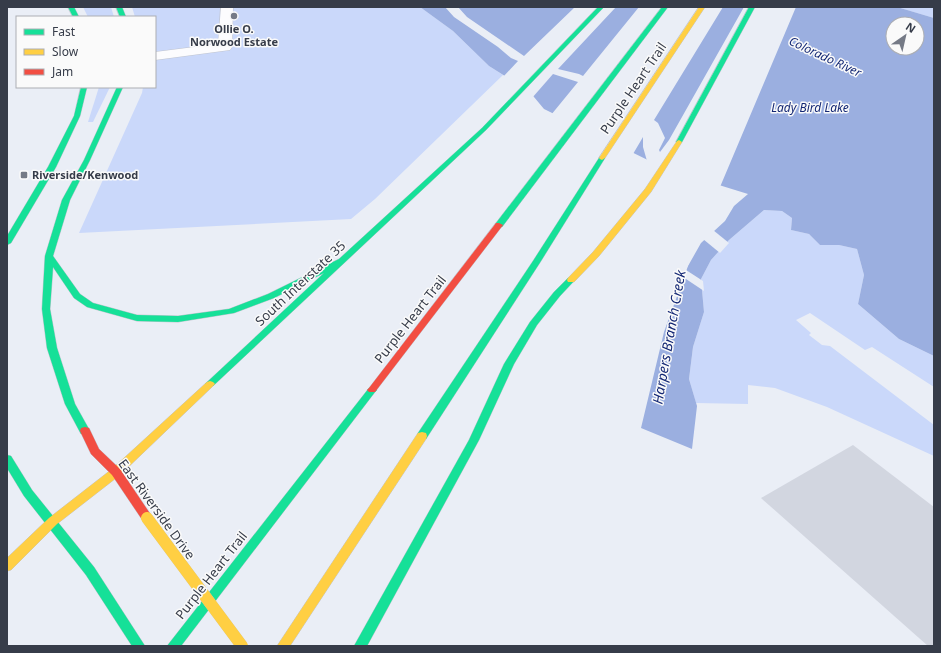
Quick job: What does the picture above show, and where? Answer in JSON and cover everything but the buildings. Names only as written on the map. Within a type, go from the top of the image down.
[{"type":"main road","points":[[71,7],[76,16]]},
{"type":"main road","name":"South Interstate 35","points":[[7,566],[53,521],[116,472],[484,129],[601,7]]},
{"type":"main road","name":"Purple Heart Trail","points":[[173,646],[551,158],[665,7]]},
{"type":"main road","name":"Purple Heart Trail","points":[[282,646],[537,261],[586,183],[702,7]]},
{"type":"main road","points":[[360,646],[474,440],[509,364],[533,324],[557,294],[596,254],[648,190],[682,138],[752,7]]},
{"type":"main road","points":[[7,243],[52,167],[77,116],[84,88]]},
{"type":"main road","name":"East Riverside Drive","points":[[120,88],[66,200],[49,256],[46,310],[52,348],[70,404],[95,451],[116,472],[147,518],[242,646]]},
{"type":"main road","points":[[49,256],[77,296],[90,305],[137,318],[178,319],[231,311],[264,299],[344,260]]},
{"type":"main road","points":[[7,459],[10,466],[32,497],[53,521],[74,549],[139,646]]},
{"type":"street","points":[[156,56],[225,47],[227,7]]},
{"type":"shaded area","points":[[83,7],[111,7],[114,16],[88,16]]},
{"type":"shaded area","points":[[132,7],[420,7],[453,31],[489,66],[503,75],[375,199],[351,219],[79,233],[142,93],[143,88],[156,88],[156,16],[135,16]]},
{"type":"shaded area","points":[[897,7],[934,7],[934,18],[900,8]]},
{"type":"shaded area","points":[[99,88],[110,88],[93,122],[88,122]]},
{"type":"shaded area","points":[[764,210],[782,211],[792,218],[791,230],[809,234],[820,245],[839,245],[857,249],[864,275],[858,304],[899,339],[934,356],[934,387],[872,347],[865,350],[810,313],[796,320],[811,333],[809,335],[822,345],[830,346],[934,425],[934,456],[827,407],[775,388],[748,385],[748,404],[696,403],[689,379],[693,347],[704,312],[701,279],[711,260],[729,240]]},
{"type":"water","name":"Lady Bird Lake","points":[[420,7],[897,7],[934,18],[934,356],[899,339],[858,304],[864,275],[857,249],[839,245],[820,245],[809,234],[791,230],[792,218],[782,211],[764,210],[729,240],[711,260],[701,279],[704,312],[693,347],[689,379],[697,406],[692,449],[641,428],[664,332],[688,266],[701,243],[725,221],[734,206],[748,194],[664,168],[544,109],[529,91],[489,66],[453,31]]},
{"type":"pier","points":[[445,7],[458,7],[467,17],[524,56],[575,7],[616,7],[558,69],[583,76],[639,7],[723,7],[654,120],[658,123],[665,138],[659,150],[660,152],[669,140],[744,7],[796,7],[720,187],[664,170],[647,161],[643,147],[643,137],[633,154],[551,115],[578,82],[553,74],[532,98],[528,93],[503,77],[518,61],[511,58],[498,47],[454,17]]},
{"type":"pier","points":[[713,230],[729,243],[720,253],[703,239]]},
{"type":"pier","points":[[693,253],[686,270],[703,281],[704,291],[683,277],[671,304],[686,265]]},
{"type":"traffic: fast","points":[[71,7],[76,16]]},
{"type":"traffic: fast","points":[[119,7],[123,16]]},
{"type":"traffic: fast","points":[[210,384],[484,129],[601,7]]},
{"type":"traffic: fast","points":[[499,225],[665,7]]},
{"type":"traffic: fast","points":[[679,142],[752,7]]},
{"type":"traffic: fast","points":[[7,243],[52,167],[77,116],[84,88]]},
{"type":"traffic: fast","points":[[85,431],[70,404],[52,348],[46,309],[49,256],[66,200],[87,160],[120,88]]},
{"type":"traffic: fast","points":[[422,436],[537,261],[602,158]]},
{"type":"traffic: fast","points":[[49,256],[77,296],[90,305],[137,318],[178,319],[231,311],[271,296],[344,260]]},
{"type":"traffic: fast","points":[[360,646],[474,440],[509,364],[533,324],[557,294],[571,280]]},
{"type":"traffic: fast","points":[[173,646],[372,390]]},
{"type":"traffic: fast","points":[[7,459],[28,493],[90,571],[139,646]]},
{"type":"traffic: slow","points":[[602,158],[702,7]]},
{"type":"traffic: slow","points":[[571,280],[596,254],[648,190],[679,142]]},
{"type":"traffic: slow","points":[[7,566],[53,521],[116,472],[210,384]]},
{"type":"traffic: slow","points":[[283,646],[422,436]]},
{"type":"traffic: slow","points":[[147,518],[242,646]]},
{"type":"traffic: jam","points":[[372,390],[499,225]]},
{"type":"traffic: jam","points":[[85,431],[95,451],[116,472],[147,518]]},
{"type":"place","name":"Ollie O. Norwood Estate","points":[[234,16]]},
{"type":"place","name":"Riverside/Kenwood","points":[[24,175]]},
{"type":"water label","name":"Colorado River","points":[[825,57]]},
{"type":"water label","name":"Harpers Branch Creek","points":[[669,337]]}]
